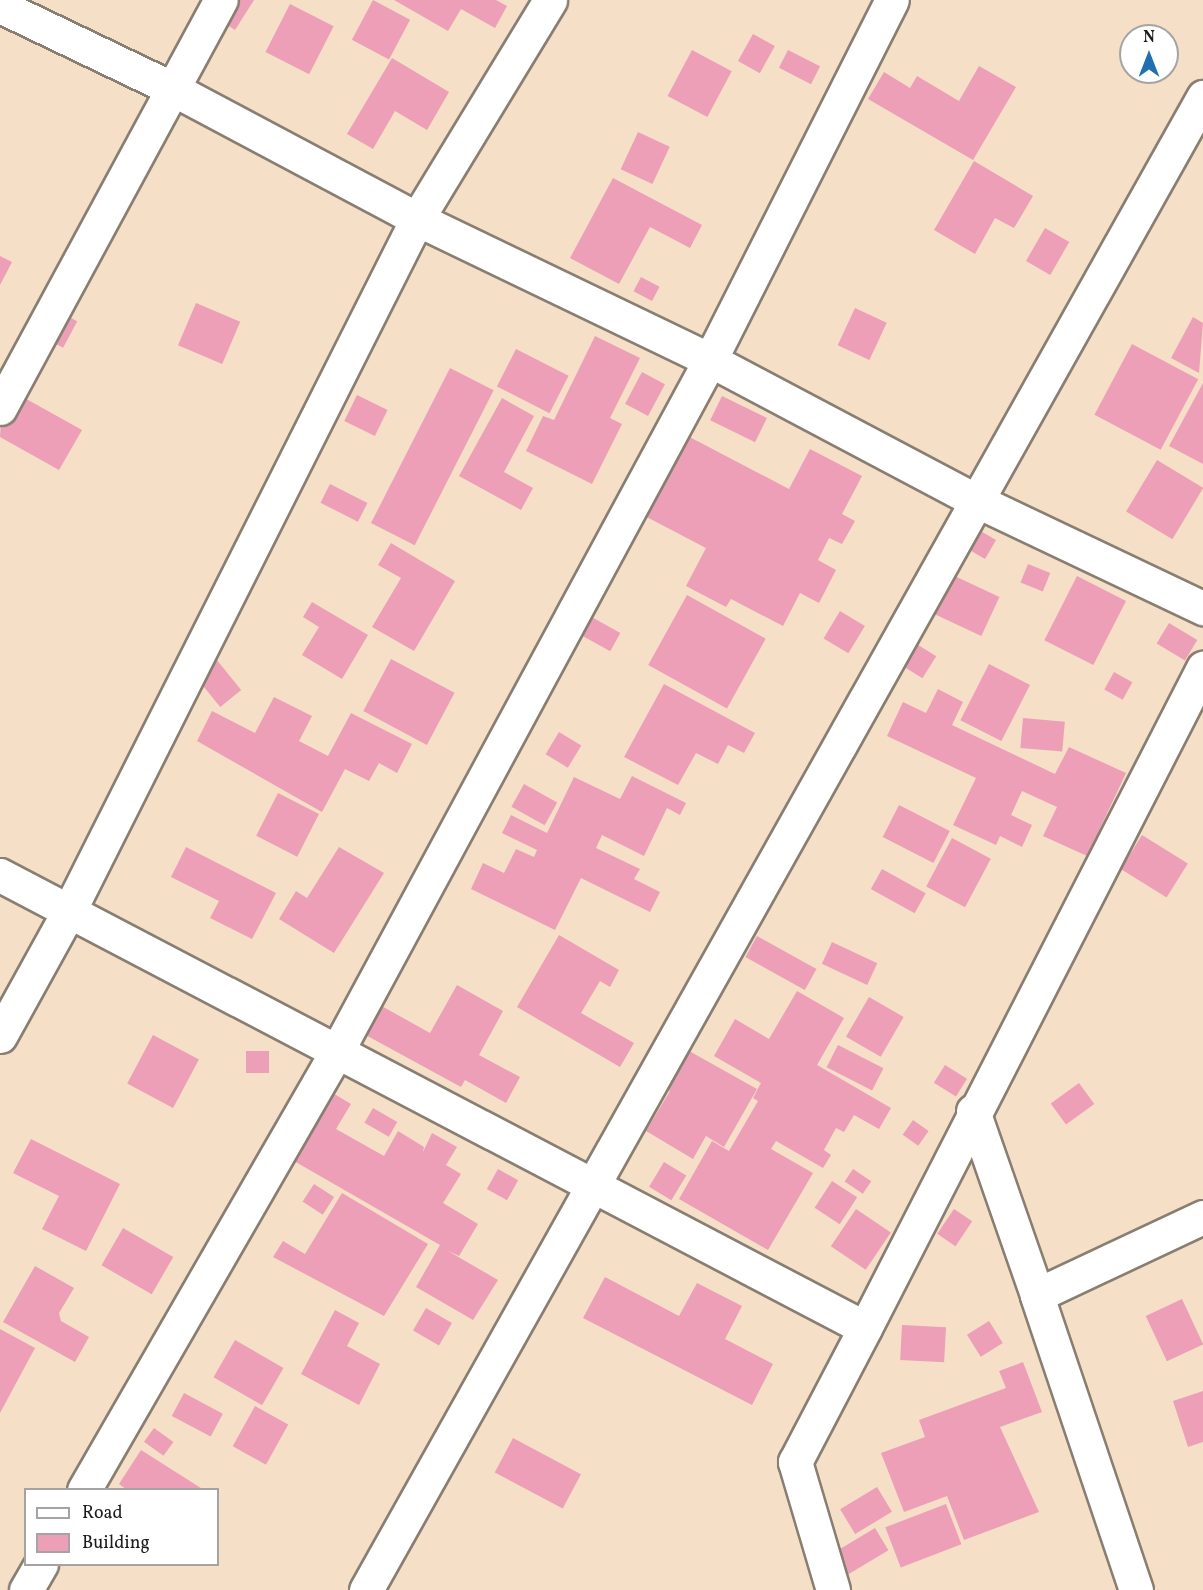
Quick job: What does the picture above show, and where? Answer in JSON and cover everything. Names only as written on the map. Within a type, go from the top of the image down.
[{"type":"street","points":[[0,408],[171,88],[221,0]]},
{"type":"street","points":[[0,1036],[69,911],[417,219],[550,0]]},
{"type":"street","points":[[85,1488],[337,1051],[710,360],[892,0]]},
{"type":"street","points":[[0,6],[171,88],[417,219],[710,360],[973,499],[1203,608]]},
{"type":"street","points":[[366,1590],[973,499],[1203,97]]},
{"type":"street","points":[[833,1590],[795,1461],[865,1328],[973,1111],[1203,668]]},
{"type":"street","points":[[0,875],[591,1187],[865,1328]]},
{"type":"street","points":[[973,1111],[1136,1590]]},
{"type":"street","points":[[1037,1295],[1203,1217]]},
{"type":"street","points":[[26,1590],[40,1566]]},
{"type":"building","points":[[219,0],[254,0],[235,30],[210,14]]},
{"type":"building","points":[[373,0],[410,20],[389,59],[352,40]]},
{"type":"building","points":[[394,0],[496,0],[507,6],[495,28],[461,9],[448,31]]},
{"type":"building","points":[[290,4],[334,26],[309,74],[265,52]]},
{"type":"building","points":[[753,34],[775,46],[760,73],[738,61]]},
{"type":"building","points":[[692,50],[732,71],[707,117],[668,96]]},
{"type":"building","points":[[788,50],[820,66],[811,84],[779,68]]},
{"type":"building","points":[[392,58],[449,92],[427,130],[395,111],[373,149],[347,134]]},
{"type":"building","points":[[979,66],[1016,87],[973,160],[868,99],[884,72],[910,88],[917,76],[959,101]]},
{"type":"building","points":[[638,132],[670,147],[652,184],[621,169]]},
{"type":"building","points":[[974,161],[1033,196],[1014,228],[995,218],[975,254],[934,230]]},
{"type":"building","points":[[613,178],[702,225],[690,248],[650,227],[619,284],[570,258]]},
{"type":"building","points":[[1045,228],[1069,242],[1050,275],[1026,261]]},
{"type":"building","points":[[0,256],[12,262],[0,285]]},
{"type":"building","points":[[641,277],[660,287],[652,301],[633,291]]},
{"type":"building","points":[[196,303],[240,322],[222,364],[178,345]]},
{"type":"building","points":[[855,308],[887,323],[869,360],[838,345]]},
{"type":"building","points":[[56,310],[77,321],[63,348],[42,336]]},
{"type":"building","points":[[1193,317],[1203,323],[1199,373],[1171,358]]},
{"type":"building","points":[[595,336],[640,358],[610,418],[622,424],[592,484],[526,451],[543,416],[554,420]]},
{"type":"building","points":[[1132,344],[1198,379],[1161,450],[1094,415]]},
{"type":"building","points":[[516,349],[569,376],[550,413],[497,386]]},
{"type":"building","points":[[450,368],[494,390],[415,545],[371,523]]},
{"type":"building","points":[[642,372],[665,384],[648,416],[625,404]]},
{"type":"building","points":[[1203,383],[1203,464],[1169,446]]},
{"type":"building","points":[[3,386],[82,430],[59,470],[0,437]]},
{"type":"building","points":[[357,395],[388,410],[375,436],[344,421]]},
{"type":"building","points":[[722,396],[767,418],[755,442],[710,420]]},
{"type":"building","points":[[502,398],[534,416],[504,472],[533,488],[521,510],[459,476]]},
{"type":"building","points":[[682,433],[789,489],[810,449],[862,476],[842,514],[855,521],[842,544],[829,538],[818,560],[836,570],[819,603],[800,593],[783,626],[731,599],[726,607],[686,586],[706,548],[639,513]]},
{"type":"building","points":[[1157,460],[1203,488],[1172,539],[1126,511]]},
{"type":"building","points":[[330,484],[367,503],[358,522],[320,503]]},
{"type":"building","points":[[977,529],[996,540],[985,559],[966,548]]},
{"type":"building","points":[[391,543],[455,581],[414,651],[372,627],[401,578],[378,565]]},
{"type":"building","points":[[1028,564],[1050,573],[1043,592],[1021,583]]},
{"type":"building","points":[[946,572],[999,597],[981,636],[928,611]]},
{"type":"building","points":[[1077,576],[1126,601],[1093,665],[1044,640]]},
{"type":"building","points":[[687,595],[766,639],[727,709],[648,665]]},
{"type":"building","points":[[312,602],[368,635],[342,679],[302,655],[319,627],[303,617]]},
{"type":"building","points":[[840,611],[865,626],[848,653],[824,638]]},
{"type":"building","points":[[588,615],[620,633],[610,651],[578,633]]},
{"type":"building","points":[[1169,623],[1197,640],[1185,661],[1157,644]]},
{"type":"building","points":[[915,643],[936,656],[922,678],[901,665]]},
{"type":"building","points":[[216,659],[241,690],[220,707],[195,676]]},
{"type":"building","points":[[391,659],[455,693],[427,745],[363,711]]},
{"type":"building","points":[[989,664],[1030,685],[1001,741],[960,720]]},
{"type":"building","points":[[1114,672],[1132,682],[1123,700],[1104,689]]},
{"type":"building","points":[[664,684],[755,733],[744,753],[728,745],[718,764],[696,753],[678,785],[624,757]]},
{"type":"building","points":[[938,689],[963,702],[952,725],[1055,774],[1069,747],[1126,773],[1087,856],[1043,836],[1057,807],[1022,791],[1011,815],[1032,825],[1022,847],[1000,836],[996,845],[953,825],[976,778],[887,736],[903,702],[926,713]]},
{"type":"building","points":[[274,697],[312,716],[299,741],[328,756],[351,713],[412,744],[397,773],[379,763],[369,781],[345,769],[322,812],[197,741],[212,711],[255,733]]},
{"type":"building","points":[[1023,718],[1065,722],[1062,752],[1020,748]]},
{"type":"building","points":[[559,732],[581,745],[568,768],[546,754]]},
{"type":"building","points":[[632,776],[686,803],[680,815],[667,808],[644,856],[602,835],[596,848],[640,869],[634,879],[660,892],[650,912],[581,878],[555,930],[471,889],[483,863],[504,873],[516,849],[534,857],[537,850],[502,833],[511,815],[547,833],[574,777],[620,799]]},
{"type":"building","points":[[524,784],[557,802],[545,825],[511,807]]},
{"type":"building","points":[[278,793],[319,814],[297,857],[256,836]]},
{"type":"building","points":[[899,805],[950,831],[933,863],[883,837]]},
{"type":"building","points":[[1142,835],[1188,864],[1167,898],[1121,869]]},
{"type":"building","points":[[952,838],[991,859],[965,907],[926,887]]},
{"type":"building","points":[[186,847],[276,893],[252,939],[210,918],[219,901],[171,877]]},
{"type":"building","points":[[339,847],[384,873],[334,953],[279,919],[296,891],[307,898]]},
{"type":"building","points":[[882,869],[926,893],[915,913],[871,889]]},
{"type":"building","points":[[559,935],[619,970],[610,987],[600,981],[581,1013],[634,1043],[620,1067],[517,1007]]},
{"type":"building","points":[[757,936],[816,969],[805,990],[745,957]]},
{"type":"building","points":[[832,942],[877,963],[867,985],[822,964]]},
{"type":"building","points":[[457,985],[503,1011],[479,1055],[520,1077],[506,1103],[465,1080],[461,1087],[362,1033],[378,1004],[430,1033]]},
{"type":"building","points":[[797,991],[844,1018],[817,1065],[891,1108],[879,1129],[854,1115],[844,1132],[836,1128],[824,1150],[831,1155],[823,1168],[776,1141],[771,1149],[813,1173],[768,1250],[679,1199],[712,1141],[729,1151],[758,1101],[753,1098],[761,1083],[714,1056],[735,1019],[769,1039]]},
{"type":"building","points":[[869,997],[904,1017],[881,1057],[846,1037]]},
{"type":"building","points":[[153,1035],[199,1059],[173,1108],[127,1084]]},
{"type":"building","points":[[838,1045],[883,1068],[872,1090],[827,1067]]},
{"type":"building","points":[[682,1047],[757,1089],[724,1147],[706,1136],[693,1159],[646,1131],[670,1091],[660,1085]]},
{"type":"building","points":[[246,1051],[269,1051],[269,1073],[246,1073]]},
{"type":"building","points":[[945,1065],[967,1079],[956,1097],[934,1083]]},
{"type":"building","points":[[1079,1083],[1094,1104],[1066,1125],[1051,1104]]},
{"type":"building","points":[[326,1089],[351,1104],[336,1129],[384,1156],[398,1131],[424,1147],[423,1152],[432,1133],[457,1147],[446,1165],[461,1174],[443,1203],[478,1224],[459,1256],[448,1251],[498,1280],[473,1320],[416,1287],[440,1245],[287,1157]]},
{"type":"building","points":[[373,1108],[397,1122],[389,1137],[365,1123]]},
{"type":"building","points":[[913,1120],[929,1131],[918,1146],[903,1135]]},
{"type":"building","points":[[31,1139],[120,1184],[86,1251],[42,1229],[59,1196],[13,1173]]},
{"type":"building","points":[[664,1162],[686,1175],[671,1200],[649,1187]]},
{"type":"building","points":[[498,1169],[518,1180],[507,1200],[487,1189]]},
{"type":"building","points":[[853,1169],[871,1181],[863,1194],[845,1181]]},
{"type":"building","points":[[832,1181],[857,1197],[840,1224],[815,1208]]},
{"type":"building","points":[[314,1184],[334,1197],[323,1215],[303,1202]]},
{"type":"building","points":[[342,1193],[428,1244],[384,1316],[273,1257],[283,1241],[305,1254]]},
{"type":"building","points":[[856,1209],[891,1232],[866,1270],[831,1246]]},
{"type":"building","points":[[954,1209],[972,1221],[955,1246],[937,1234]]},
{"type":"building","points":[[123,1228],[173,1257],[152,1294],[102,1265]]},
{"type":"building","points":[[35,1266],[74,1288],[59,1313],[61,1321],[89,1337],[75,1362],[3,1322]]},
{"type":"building","points":[[605,1277],[679,1316],[697,1283],[742,1306],[725,1339],[773,1364],[752,1405],[583,1318]]},
{"type":"building","points":[[1182,1299],[1203,1344],[1167,1361],[1146,1316]]},
{"type":"building","points":[[426,1308],[452,1323],[439,1346],[413,1331]]},
{"type":"building","points":[[335,1310],[359,1323],[347,1346],[380,1364],[359,1405],[301,1374]]},
{"type":"building","points":[[989,1321],[1003,1343],[981,1357],[967,1335]]},
{"type":"building","points":[[902,1325],[946,1327],[944,1362],[900,1360]]},
{"type":"building","points":[[0,1329],[35,1348],[0,1413]]},
{"type":"building","points":[[235,1340],[283,1368],[262,1405],[214,1377]]},
{"type":"building","points":[[1023,1362],[1042,1412],[1000,1427],[1039,1512],[964,1540],[947,1496],[904,1512],[881,1453],[925,1437],[919,1420],[1006,1388],[999,1371]]},
{"type":"building","points":[[1203,1391],[1203,1442],[1188,1447],[1173,1401]]},
{"type":"building","points":[[184,1393],[223,1414],[211,1437],[172,1416]]},
{"type":"building","points":[[255,1406],[288,1424],[266,1465],[233,1446]]},
{"type":"building","points":[[154,1428],[173,1442],[163,1456],[144,1442]]},
{"type":"building","points":[[513,1438],[581,1474],[563,1509],[495,1472]]},
{"type":"building","points":[[141,1450],[201,1488],[124,1488],[119,1484]]},
{"type":"building","points":[[877,1487],[892,1512],[855,1534],[840,1509]]},
{"type":"building","points":[[946,1504],[961,1544],[901,1567],[885,1527]]},
{"type":"building","points":[[875,1528],[888,1550],[844,1577],[830,1555]]}]
